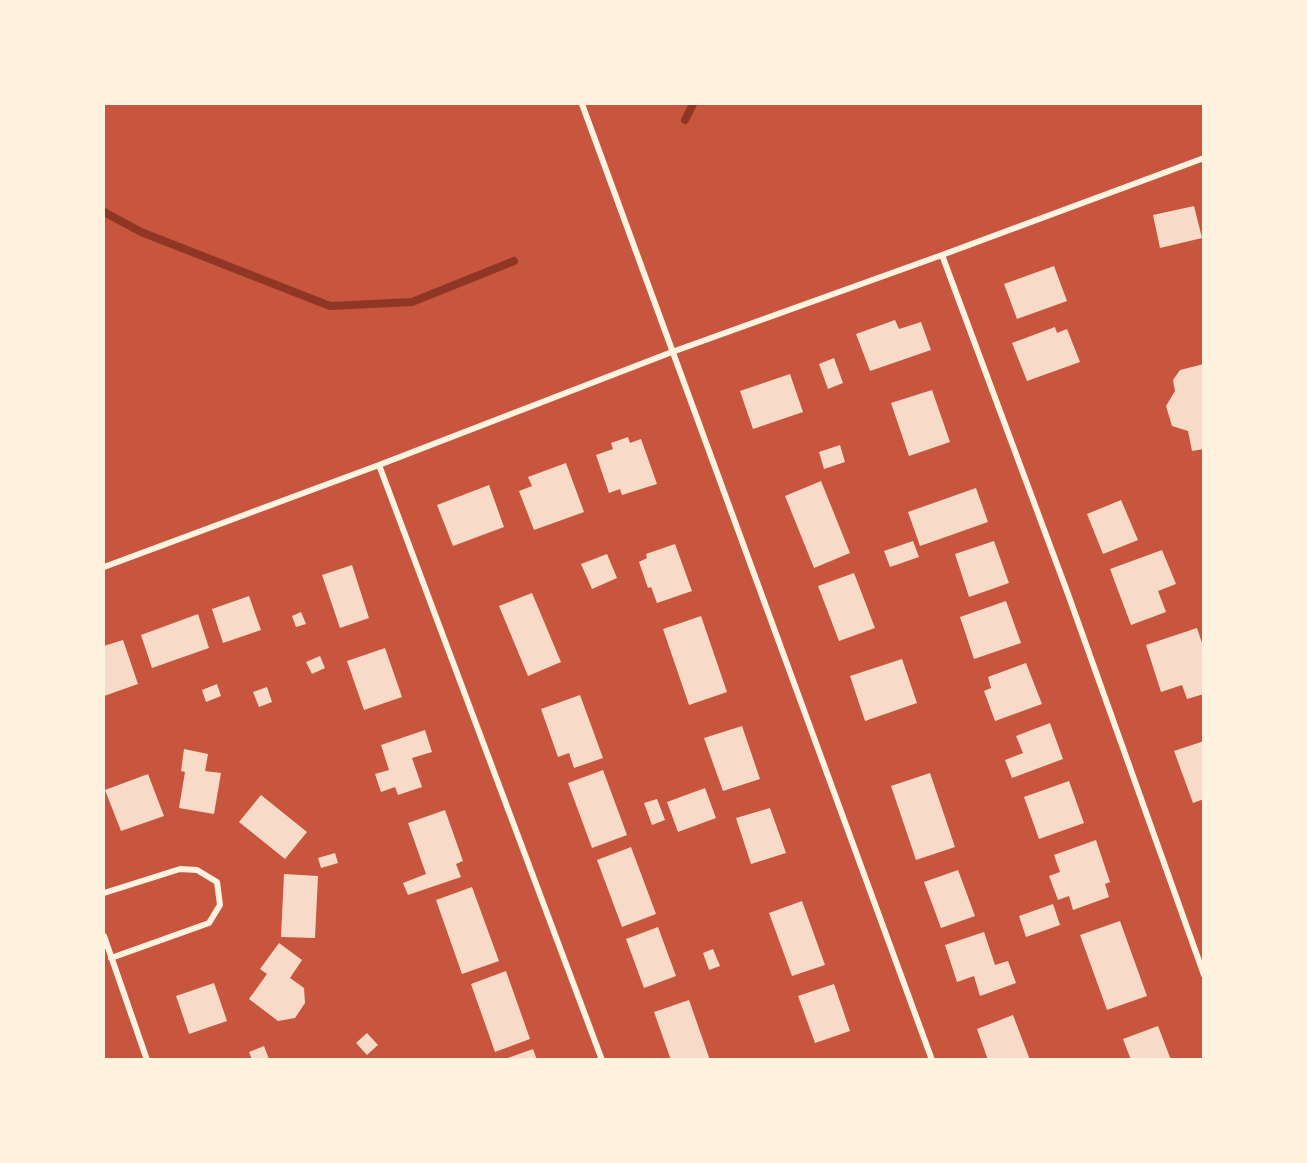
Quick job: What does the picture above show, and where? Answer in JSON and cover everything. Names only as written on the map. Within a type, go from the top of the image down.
[{"type":"street","points":[[582,104],[932,1059]]},
{"type":"street","points":[[104,567],[379,465],[672,352],[1203,158]]},
{"type":"street","points":[[942,255],[1072,605],[1203,975]]},
{"type":"street","points":[[379,465],[603,1059]]},
{"type":"street","points":[[104,893],[180,869],[197,870],[218,882],[220,905],[209,923],[111,958]]},
{"type":"street","points":[[104,936],[147,1059]]},
{"type":"building","points":[[1194,206],[1202,238],[1160,248],[1153,215]]},
{"type":"building","points":[[1054,266],[1067,301],[1017,319],[1004,284]]},
{"type":"building","points":[[895,320],[899,329],[921,322],[931,350],[870,371],[856,334]]},
{"type":"building","points":[[1055,327],[1057,333],[1067,329],[1080,362],[1027,381],[1012,343]]},
{"type":"building","points":[[834,358],[843,383],[828,389],[819,364]]},
{"type":"building","points":[[1204,364],[1204,449],[1192,451],[1188,431],[1172,426],[1166,406],[1175,391],[1173,380],[1180,370]]},
{"type":"building","points":[[790,374],[803,412],[753,429],[740,391]]},
{"type":"building","points":[[932,390],[950,442],[909,456],[891,403]]},
{"type":"building","points":[[628,437],[630,443],[641,439],[657,484],[622,495],[620,489],[609,493],[596,455],[613,449],[611,443]]},
{"type":"building","points":[[840,445],[845,462],[824,469],[819,452]]},
{"type":"building","points":[[566,463],[584,512],[534,530],[519,491],[532,486],[528,477]]},
{"type":"building","points":[[821,481],[850,553],[814,568],[785,496]]},
{"type":"building","points":[[489,485],[504,527],[453,546],[437,505]]},
{"type":"building","points":[[976,488],[988,522],[920,546],[908,512]]},
{"type":"building","points":[[1121,500],[1138,540],[1103,554],[1087,514]]},
{"type":"building","points":[[913,541],[919,557],[890,567],[884,551]]},
{"type":"building","points":[[994,541],[1009,583],[969,597],[955,554]]},
{"type":"building","points":[[675,544],[692,591],[657,603],[651,587],[648,588],[639,562],[647,558],[646,554]]},
{"type":"building","points":[[1162,550],[1176,584],[1158,591],[1166,612],[1131,625],[1110,569]]},
{"type":"building","points":[[607,554],[617,578],[592,589],[581,564]]},
{"type":"building","points":[[352,565],[369,618],[340,628],[322,575]]},
{"type":"building","points":[[854,573],[875,628],[839,641],[818,586]]},
{"type":"building","points":[[532,593],[561,662],[528,676],[499,606]]},
{"type":"building","points":[[249,596],[261,630],[223,643],[212,609]]},
{"type":"building","points":[[1006,601],[1021,643],[974,659],[960,617]]},
{"type":"building","points":[[301,612],[306,624],[296,627],[292,616]]},
{"type":"building","points":[[198,614],[209,648],[152,668],[141,635]]},
{"type":"building","points":[[701,616],[727,692],[689,705],[663,629]]},
{"type":"building","points":[[1197,628],[1202,643],[1204,643],[1204,694],[1187,699],[1182,685],[1161,692],[1146,645]]},
{"type":"building","points":[[123,640],[138,684],[104,696],[104,646]]},
{"type":"building","points":[[385,648],[402,697],[364,710],[347,661]]},
{"type":"building","points":[[320,656],[325,668],[312,674],[306,662]]},
{"type":"building","points":[[902,659],[917,703],[865,721],[850,676]]},
{"type":"building","points":[[1026,663],[1042,704],[995,721],[984,691],[991,688],[988,677]]},
{"type":"building","points":[[217,684],[221,696],[206,702],[202,690]]},
{"type":"building","points":[[267,687],[272,702],[259,707],[253,692]]},
{"type":"building","points":[[580,695],[603,758],[574,768],[569,753],[558,757],[541,709]]},
{"type":"building","points":[[1050,723],[1063,759],[1012,778],[1005,760],[1023,753],[1016,736]]},
{"type":"building","points":[[742,726],[760,779],[723,791],[704,738]]},
{"type":"building","points":[[425,730],[432,752],[412,758],[422,787],[398,795],[395,787],[381,792],[375,774],[389,770],[381,745]]},
{"type":"building","points":[[1204,741],[1204,799],[1193,803],[1174,751]]},
{"type":"building","points":[[184,749],[208,754],[205,771],[221,773],[214,814],[179,808],[185,772],[181,771]]},
{"type":"building","points":[[603,770],[627,835],[592,848],[568,783]]},
{"type":"building","points":[[930,773],[955,847],[916,860],[891,786]]},
{"type":"building","points":[[148,774],[164,816],[121,831],[105,790]]},
{"type":"building","points":[[1069,781],[1084,823],[1039,839],[1024,797]]},
{"type":"building","points":[[705,788],[716,818],[678,832],[667,802]]},
{"type":"building","points":[[261,795],[307,832],[285,859],[239,822]]},
{"type":"building","points":[[657,799],[665,820],[652,825],[644,803]]},
{"type":"building","points":[[770,808],[786,853],[751,864],[736,818]]},
{"type":"building","points":[[445,810],[463,861],[456,864],[461,877],[408,895],[403,883],[426,874],[408,823]]},
{"type":"building","points":[[1096,840],[1110,882],[1105,884],[1109,897],[1073,910],[1069,896],[1058,900],[1049,876],[1060,872],[1054,855]]},
{"type":"building","points":[[631,847],[656,914],[622,927],[597,860]]},
{"type":"building","points":[[335,853],[338,863],[321,868],[318,858]]},
{"type":"building","points":[[958,870],[975,916],[941,928],[924,882]]},
{"type":"building","points":[[284,874],[318,876],[315,938],[281,937]]},
{"type":"building","points":[[472,887],[499,961],[462,974],[436,900]]},
{"type":"building","points":[[802,901],[825,965],[792,976],[769,913]]},
{"type":"building","points":[[1053,904],[1060,925],[1026,937],[1019,916]]},
{"type":"building","points":[[1120,921],[1147,996],[1107,1010],[1080,935]]},
{"type":"building","points":[[658,927],[676,976],[644,988],[626,939]]},
{"type":"building","points":[[984,932],[995,965],[1008,961],[1016,983],[980,996],[974,976],[957,982],[945,945]]},
{"type":"building","points":[[279,943],[302,960],[290,978],[304,988],[305,1003],[295,1018],[278,1021],[249,999],[267,974],[260,969]]},
{"type":"building","points":[[713,949],[720,966],[709,970],[703,953]]},
{"type":"building","points":[[506,971],[530,1039],[495,1052],[471,984]]},
{"type":"building","points":[[214,983],[227,1021],[189,1034],[176,996]]},
{"type":"building","points":[[834,984],[850,1031],[815,1043],[798,996]]},
{"type":"building","points":[[689,1000],[710,1060],[671,1060],[654,1012]]},
{"type":"building","points":[[1013,1015],[1030,1060],[988,1060],[977,1029]]},
{"type":"building","points":[[1158,1026],[1171,1060],[1131,1060],[1123,1039]]},
{"type":"building","points":[[367,1033],[378,1045],[367,1055],[356,1043]]},
{"type":"building","points":[[264,1046],[269,1059],[252,1060],[249,1052]]},
{"type":"building","points":[[533,1049],[537,1060],[505,1060],[505,1059]]},
{"type":"waterway","points":[[685,120],[693,104]]},
{"type":"waterway","points":[[104,212],[141,232],[330,306],[412,302],[514,261]]}]
